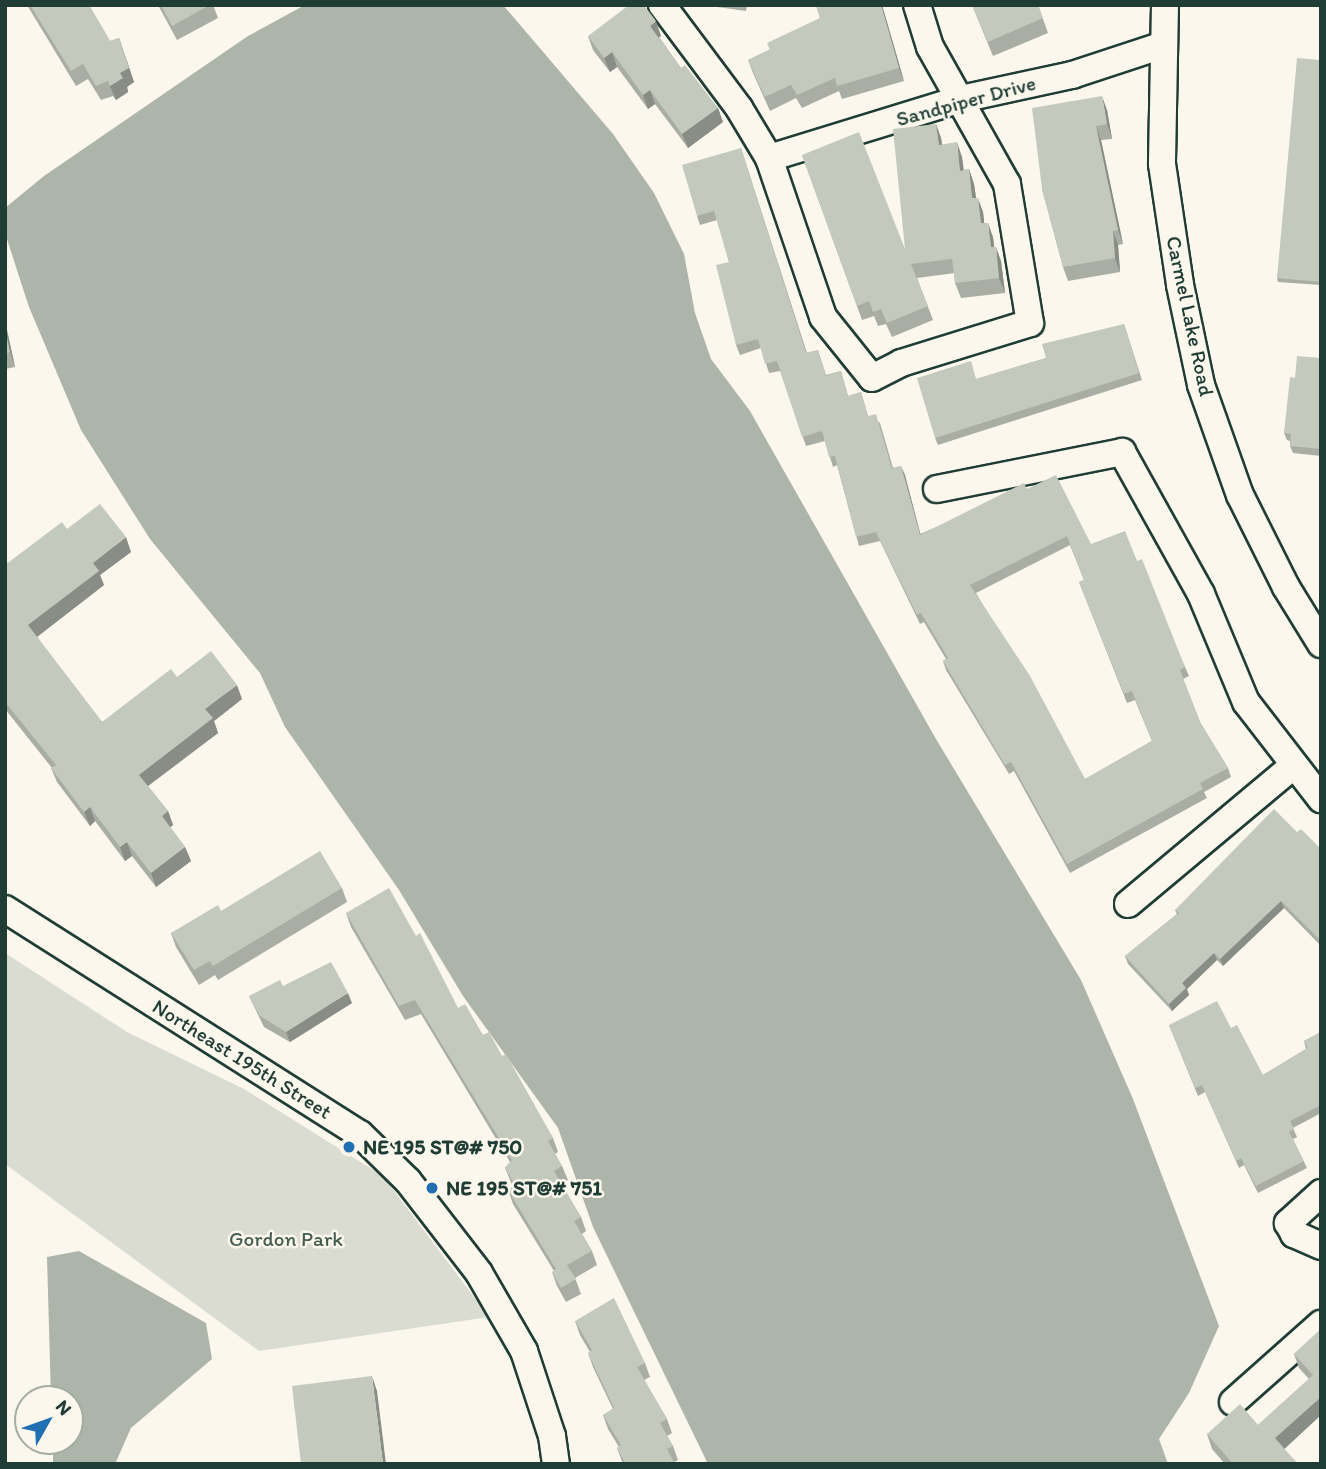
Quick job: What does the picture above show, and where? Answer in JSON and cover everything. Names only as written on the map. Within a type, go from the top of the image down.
[{"type":"street","points":[[662,5],[739,108],[769,158],[823,317],[872,378],[901,363],[1030,323],[1007,184],[930,47],[917,5]]},
{"type":"street","name":"Carmel Lake Road","points":[[1165,5],[1163,164],[1180,285],[1201,385],[1240,495],[1321,644]]},
{"type":"street","name":"Sandpiper Drive","points":[[769,158],[961,99],[1072,75],[1163,45]]},
{"type":"street","points":[[937,489],[1122,452],[1201,594],[1246,702],[1321,799]]},
{"type":"street","points":[[1128,904],[1293,766]]},
{"type":"street","name":"Northeast 195th Street","points":[[5,909],[360,1134],[408,1181],[479,1273],[524,1351],[552,1436],[556,1464]]},
{"type":"street","points":[[1321,1193],[1288,1223],[1294,1234],[1321,1247]]},
{"type":"street","points":[[1233,1402],[1321,1324]]},
{"type":"green space","name":"Gordon Park","points":[[5,953],[127,1032],[244,1089],[383,1176],[489,1317],[259,1351],[5,1164]]},
{"type":"shaded area","points":[[305,5],[503,5],[613,134],[654,193],[684,254],[695,313],[711,359],[750,411],[936,739],[1081,980],[1133,1099],[1219,1326],[1189,1393],[1159,1439],[1168,1464],[708,1464],[593,1227],[558,1128],[463,996],[399,890],[285,727],[260,673],[150,539],[81,430],[29,307],[5,233],[5,208],[44,176],[248,36]]},
{"type":"shaded area","points":[[79,1251],[206,1323],[212,1359],[131,1428],[115,1464],[53,1464],[53,1455],[84,1455],[84,1385],[51,1385],[47,1257]]},
{"type":"building","points":[[30,5],[89,5],[110,41],[119,38],[129,68],[120,73],[123,78],[110,86],[108,81],[96,86],[83,64],[71,71]]},
{"type":"building","points":[[161,5],[210,5],[172,26]]},
{"type":"building","points":[[629,5],[644,5],[656,21],[650,26],[681,68],[685,65],[718,108],[682,134],[650,90],[643,95],[612,52],[604,58],[588,36]]},
{"type":"building","points":[[816,5],[881,5],[899,68],[837,86],[835,78],[797,95],[791,85],[765,97],[748,60],[770,50],[767,43],[820,18]]},
{"type":"building","points":[[972,5],[1038,5],[1043,18],[988,42]]},
{"type":"building","points":[[1297,58],[1321,60],[1321,282],[1277,278]]},
{"type":"building","points":[[1102,96],[1107,124],[1096,126],[1118,230],[1113,231],[1115,258],[1063,267],[1042,189],[1032,108]]},
{"type":"building","points":[[936,124],[939,145],[957,142],[960,171],[969,169],[972,198],[978,198],[981,223],[988,223],[991,247],[996,247],[999,278],[955,283],[952,259],[911,264],[928,306],[887,323],[881,309],[873,312],[869,301],[857,306],[802,155],[859,132],[905,249],[893,129]]},
{"type":"building","points":[[741,148],[806,353],[818,350],[826,376],[841,371],[848,396],[861,392],[868,416],[876,414],[892,469],[901,466],[920,535],[1024,483],[1027,489],[1056,475],[1091,544],[1125,531],[1137,561],[1142,559],[1185,667],[1180,670],[1200,722],[1228,768],[1200,783],[1203,789],[1067,864],[1011,762],[1005,765],[943,661],[948,658],[921,613],[917,615],[876,532],[856,537],[835,456],[829,457],[822,431],[802,437],[777,361],[765,364],[758,339],[736,345],[716,265],[729,262],[714,211],[697,216],[682,165]],"holes":[[[1067,536],[1084,580],[1079,582],[1124,694],[1132,691],[1152,741],[1085,779],[1030,676],[970,585]]]},
{"type":"building","points":[[1124,324],[1139,373],[935,438],[917,378],[971,361],[976,379],[1046,358],[1042,344]]},
{"type":"building","points":[[5,330],[10,352],[5,354]]},
{"type":"building","points":[[1297,356],[1321,358],[1321,449],[1290,446],[1291,434],[1284,433],[1290,377],[1295,378]]},
{"type":"building","points":[[100,504],[126,537],[93,563],[99,571],[28,625],[102,722],[171,669],[177,677],[211,651],[237,685],[205,709],[213,718],[139,775],[168,811],[162,816],[185,847],[151,873],[127,842],[120,847],[90,807],[84,812],[51,768],[56,765],[5,702],[5,565],[62,522],[67,529]]},
{"type":"building","points":[[1274,809],[1297,832],[1301,829],[1321,849],[1321,941],[1281,901],[1220,959],[1214,953],[1182,983],[1186,988],[1169,1004],[1125,956],[1179,913],[1175,910]]},
{"type":"building","points":[[320,851],[342,888],[213,966],[210,961],[194,970],[171,933],[218,905],[221,911]]},
{"type":"building","points":[[389,888],[416,936],[420,933],[458,1008],[465,1004],[483,1035],[489,1032],[502,1056],[506,1054],[553,1138],[548,1141],[562,1166],[554,1171],[581,1217],[574,1221],[592,1251],[567,1265],[576,1279],[561,1288],[552,1272],[556,1269],[508,1190],[515,1185],[505,1168],[512,1160],[415,1000],[399,1006],[346,913]]},
{"type":"building","points":[[331,962],[348,993],[286,1032],[260,1016],[249,996],[280,980],[283,986]]},
{"type":"building","points":[[1217,1001],[1231,1028],[1237,1025],[1263,1075],[1308,1048],[1304,1041],[1321,1032],[1321,1105],[1290,1121],[1294,1129],[1289,1132],[1304,1161],[1256,1186],[1241,1158],[1236,1161],[1202,1085],[1195,1088],[1169,1025]]},
{"type":"building","points":[[614,1298],[645,1363],[637,1367],[667,1419],[660,1423],[673,1446],[667,1449],[675,1464],[626,1464],[617,1448],[621,1445],[603,1415],[614,1408],[588,1353],[592,1350],[575,1321]]},
{"type":"building","points":[[1321,1329],[1321,1397],[1275,1438],[1298,1464],[1233,1464],[1207,1434],[1240,1404],[1258,1425],[1313,1375],[1294,1354]]},
{"type":"building","points":[[372,1376],[383,1464],[301,1464],[292,1386]]},
{"type":"place","name":"NE 195 ST@# 750","points":[[349,1147]]},
{"type":"place","name":"NE 195 ST@# 751","points":[[432,1188]]}]
